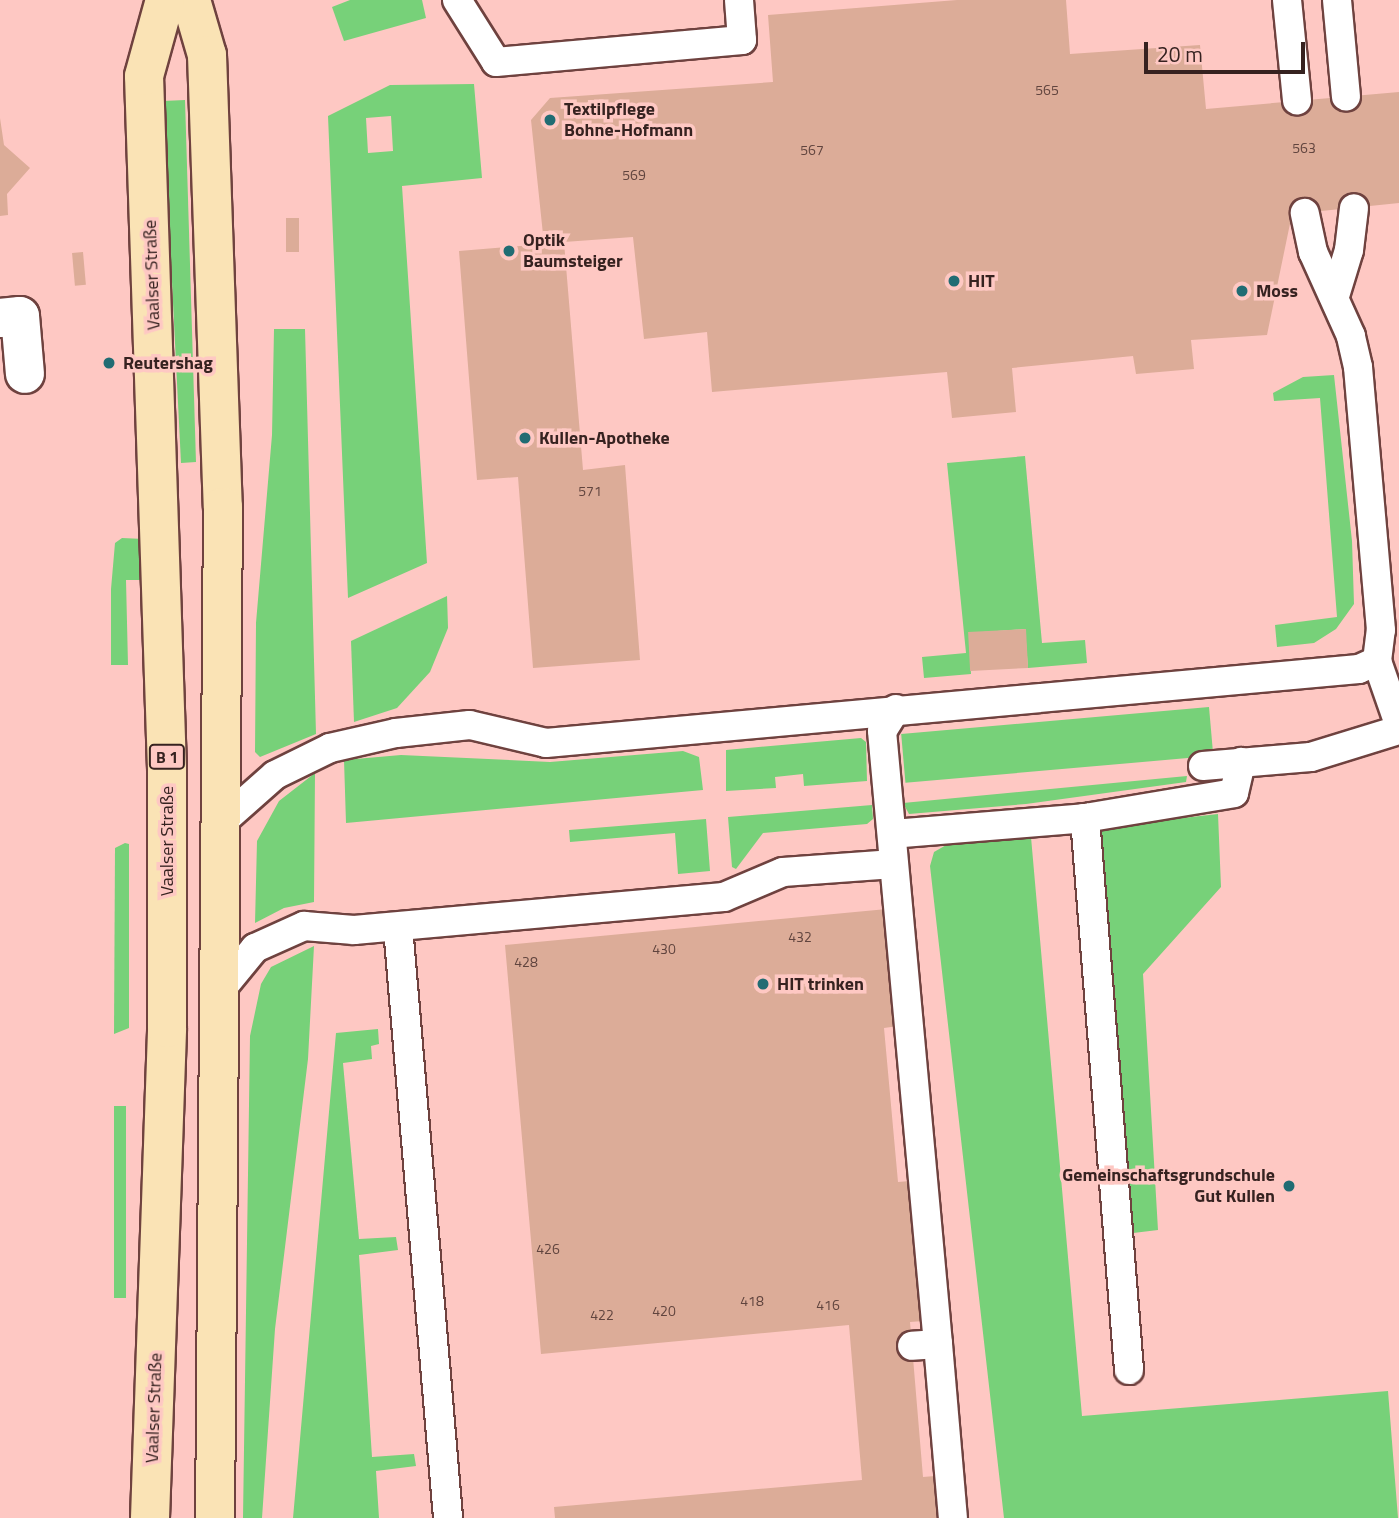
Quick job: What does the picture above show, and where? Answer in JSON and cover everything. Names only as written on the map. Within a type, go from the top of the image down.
[{"type":"main road","name":"Vaalser Straße","points":[[150,1518],[167,1028],[167,769],[144,76],[165,0]]},
{"type":"main road","points":[[191,0],[208,55],[223,506],[223,821],[215,1518]]},
{"type":"street","points":[[0,318],[20,317],[25,374]]},
{"type":"lane","points":[[457,0],[496,62],[742,40],[739,0]]},
{"type":"lane","points":[[1287,0],[1297,101]]},
{"type":"lane","points":[[1337,0],[1346,97]]},
{"type":"lane","points":[[1335,296],[1349,250],[1354,208]]},
{"type":"lane","points":[[1305,213],[1313,252],[1335,296],[1358,367],[1381,630],[1377,661],[1399,724]]},
{"type":"lane","points":[[223,821],[275,775],[330,748],[396,733],[470,725],[546,743],[1359,668],[1377,661]]},
{"type":"lane","points":[[896,709],[882,731],[892,834],[925,1345],[953,1518]]},
{"type":"lane","points":[[1203,766],[1311,757],[1399,730]]},
{"type":"lane","points":[[892,834],[1085,818],[1234,793],[1241,762]]},
{"type":"lane","points":[[1085,818],[1129,1370]]},
{"type":"lane","points":[[219,992],[255,948],[303,926],[398,927],[724,897],[783,872],[894,864]]},
{"type":"lane","points":[[398,927],[448,1518]]},
{"type":"green space","points":[[350,0],[422,0],[426,18],[344,41],[332,7]]},
{"type":"green space","points":[[474,84],[482,178],[402,186],[427,563],[348,598],[328,116],[390,85]],"holes":[[[391,116],[393,151],[368,153],[366,118]]]},
{"type":"green space","points":[[185,100],[196,462],[181,463],[163,101]]},
{"type":"green space","points":[[274,329],[305,329],[316,734],[260,757],[255,752],[256,623],[272,435]]},
{"type":"green space","points":[[1334,375],[1352,541],[1354,604],[1336,629],[1314,643],[1277,647],[1275,625],[1337,617],[1320,398],[1274,401],[1273,393],[1303,377]]},
{"type":"green space","points":[[1025,456],[1042,643],[1085,640],[1087,663],[1028,668],[1025,629],[969,633],[971,674],[924,678],[922,657],[966,653],[947,463]]},
{"type":"green space","points":[[122,538],[144,539],[145,580],[126,580],[128,665],[111,665],[111,589],[115,543]]},
{"type":"green space","points":[[447,596],[448,628],[430,672],[397,708],[354,722],[351,641]]},
{"type":"green space","points":[[1209,707],[1213,756],[905,783],[901,734]]},
{"type":"green space","points":[[861,738],[866,742],[867,781],[804,786],[803,774],[775,777],[776,788],[726,791],[726,750]]},
{"type":"green space","points":[[683,751],[699,757],[703,790],[346,823],[344,760],[401,755],[550,762]]},
{"type":"green space","points":[[315,773],[314,902],[284,908],[255,923],[257,841],[279,801]]},
{"type":"green space","points":[[1187,776],[1186,782],[1026,804],[909,814],[903,803]]},
{"type":"green space","points":[[872,805],[873,819],[867,824],[763,833],[736,869],[732,867],[728,817]]},
{"type":"green space","points":[[1218,814],[1221,887],[1143,974],[1158,1230],[1125,1234],[1095,828]]},
{"type":"green space","points":[[706,819],[710,871],[678,874],[675,833],[570,842],[569,830]]},
{"type":"green space","points":[[1031,837],[1082,1416],[1388,1391],[1398,1518],[1004,1518],[930,866],[934,852],[948,844]]},
{"type":"green space","points":[[129,844],[129,1028],[114,1034],[115,848]]},
{"type":"green space","points":[[314,946],[308,1059],[275,1329],[262,1518],[243,1518],[250,1036],[261,984],[271,967]]},
{"type":"green space","points":[[378,1029],[379,1044],[371,1046],[372,1059],[343,1063],[359,1239],[396,1237],[398,1250],[359,1255],[372,1457],[414,1454],[416,1466],[376,1471],[379,1518],[293,1518],[336,1033]]},
{"type":"green space","points":[[114,1106],[126,1106],[126,1298],[114,1298]]},
{"type":"building","points":[[957,0],[1066,0],[1070,54],[1200,45],[1206,109],[1399,92],[1399,203],[1292,214],[1267,335],[1191,340],[1194,369],[1136,374],[1133,356],[1012,368],[1016,412],[952,418],[947,372],[712,392],[707,332],[644,339],[633,237],[564,242],[583,470],[625,465],[640,660],[533,668],[518,477],[477,480],[459,251],[544,244],[531,120],[550,98],[773,82],[768,15]]},
{"type":"building","points":[[0,118],[4,145],[30,168],[7,194],[8,215],[0,216]]},
{"type":"building","points":[[286,218],[299,218],[299,252],[286,252]]},
{"type":"building","points":[[83,252],[86,285],[75,286],[72,253]]},
{"type":"building","points":[[1026,629],[1028,668],[970,671],[968,632]]},
{"type":"building","points":[[887,909],[898,1026],[884,1028],[898,1182],[910,1181],[923,1321],[910,1322],[923,1477],[935,1476],[939,1518],[555,1518],[554,1507],[862,1480],[849,1325],[541,1354],[505,945]]},
{"type":"place","name":"Textilpflege Bohne-Hofmann","points":[[550,120]]},
{"type":"place","name":"Optik Baumsteiger","points":[[509,251]]},
{"type":"place","name":"HIT","points":[[954,281]]},
{"type":"place","name":"Moss","points":[[1242,291]]},
{"type":"place","name":"Reutershag","points":[[109,363]]},
{"type":"place","name":"Kullen-Apotheke","points":[[525,438]]},
{"type":"place","name":"HIT trinken","points":[[763,984]]},
{"type":"place","name":"Gemeinschaftsgrundschule Gut Kullen","points":[[1289,1186]]}]
